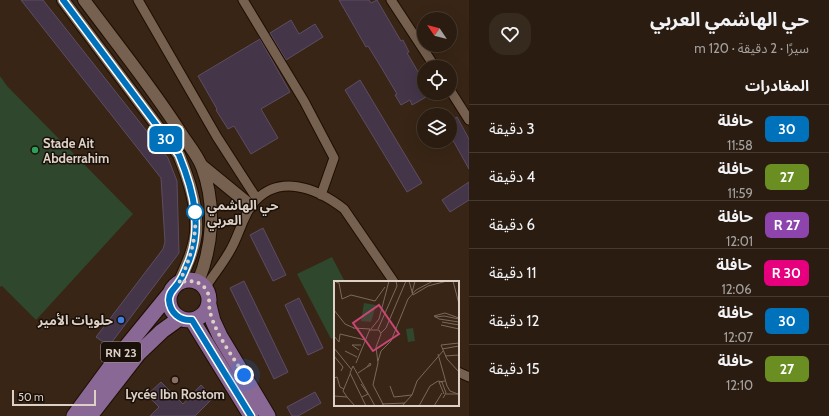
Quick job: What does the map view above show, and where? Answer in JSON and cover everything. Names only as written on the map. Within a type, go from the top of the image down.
[{"type":"main road","points":[[251,416],[203,337],[186,319],[172,311],[169,298],[175,287],[185,281],[192,280],[201,285],[208,293],[208,305],[220,336],[268,416]]},
{"type":"main road","name":"RN 23","points":[[74,416],[112,363],[175,287]]},
{"type":"main road","points":[[186,319],[202,315],[208,305]]},
{"type":"main road","name":"RN 23","points":[[90,416],[138,353],[162,331],[186,319]]},
{"type":"main road","points":[[162,331],[183,329],[203,337]]},
{"type":"street","points":[[63,0],[179,155],[188,178],[194,202],[196,234],[189,262],[175,287]]},
{"type":"street","points":[[84,0],[160,102],[201,165],[208,188],[211,208],[211,228],[201,285]]},
{"type":"street","points":[[138,0],[254,203]]},
{"type":"street","points":[[243,0],[304,101],[334,158],[321,195]]},
{"type":"street","points":[[391,0],[430,60]]},
{"type":"street","points":[[456,100],[469,120]]},
{"type":"street","points":[[201,165],[254,203]]},
{"type":"street","points":[[201,285],[232,248],[254,203],[272,188],[287,185],[302,187],[333,200],[344,209],[393,281]]},
{"type":"street","points":[[459,372],[469,377]]},
{"type":"green space","name":"Stade Ait Abderrahim","points":[[0,76],[7,86],[133,214],[36,320],[2,286],[0,287]]},
{"type":"green space","points":[[332,257],[344,281],[334,281],[334,338],[331,339],[297,274]]},
{"type":"building","points":[[21,0],[43,0],[168,158],[177,181],[179,253],[109,346],[96,337],[163,249],[165,242],[161,178]]},
{"type":"building","points":[[339,0],[369,0],[371,3],[377,0],[401,41],[403,40],[409,52],[407,53],[417,70],[417,100],[421,100],[412,105],[410,100],[401,105],[395,95],[397,94],[368,46],[366,47]]},
{"type":"building","points":[[291,20],[299,34],[315,24],[323,37],[286,60],[270,33]]},
{"type":"building","points":[[260,39],[290,92],[261,109],[278,138],[251,154],[234,126],[228,129],[198,76]]},
{"type":"building","points":[[360,80],[422,183],[407,192],[345,90]]},
{"type":"building","points":[[457,117],[469,139],[469,169],[457,148]]},
{"type":"building","points":[[469,182],[469,200],[450,212],[442,200]]},
{"type":"building","points":[[263,228],[286,275],[273,281],[250,235]]},
{"type":"building","points":[[244,281],[288,372],[274,379],[230,288]]},
{"type":"building","points":[[299,298],[323,348],[308,355],[285,305]]},
{"type":"building","points":[[161,382],[183,404],[201,385],[213,398],[195,416],[150,416],[159,407],[147,395]]},
{"type":"building","points":[[315,392],[321,403],[298,416],[292,416],[287,407]]},
{"type":"bus line","name":"30","points":[[63,0],[179,155],[188,178],[192,194],[196,234],[189,262],[179,283],[171,292],[169,298],[170,304],[172,311],[177,316],[184,320],[192,320],[251,416]]},
{"type":"place","name":"Stade Ait Abderrahim","points":[[35,150]]},
{"type":"place","name":"حي الهاشمي العربي","points":[[195,212]]},
{"type":"place","name":"حلويات الأمير","points":[[121,320]]},
{"type":"place","name":"Lycée Ibn Rostom","points":[[175,380]]},
{"type":"route","points":[[195,212],[196,234],[189,262],[179,283],[192,280],[198,282],[208,293],[208,305],[216,329],[244,375]]}]
